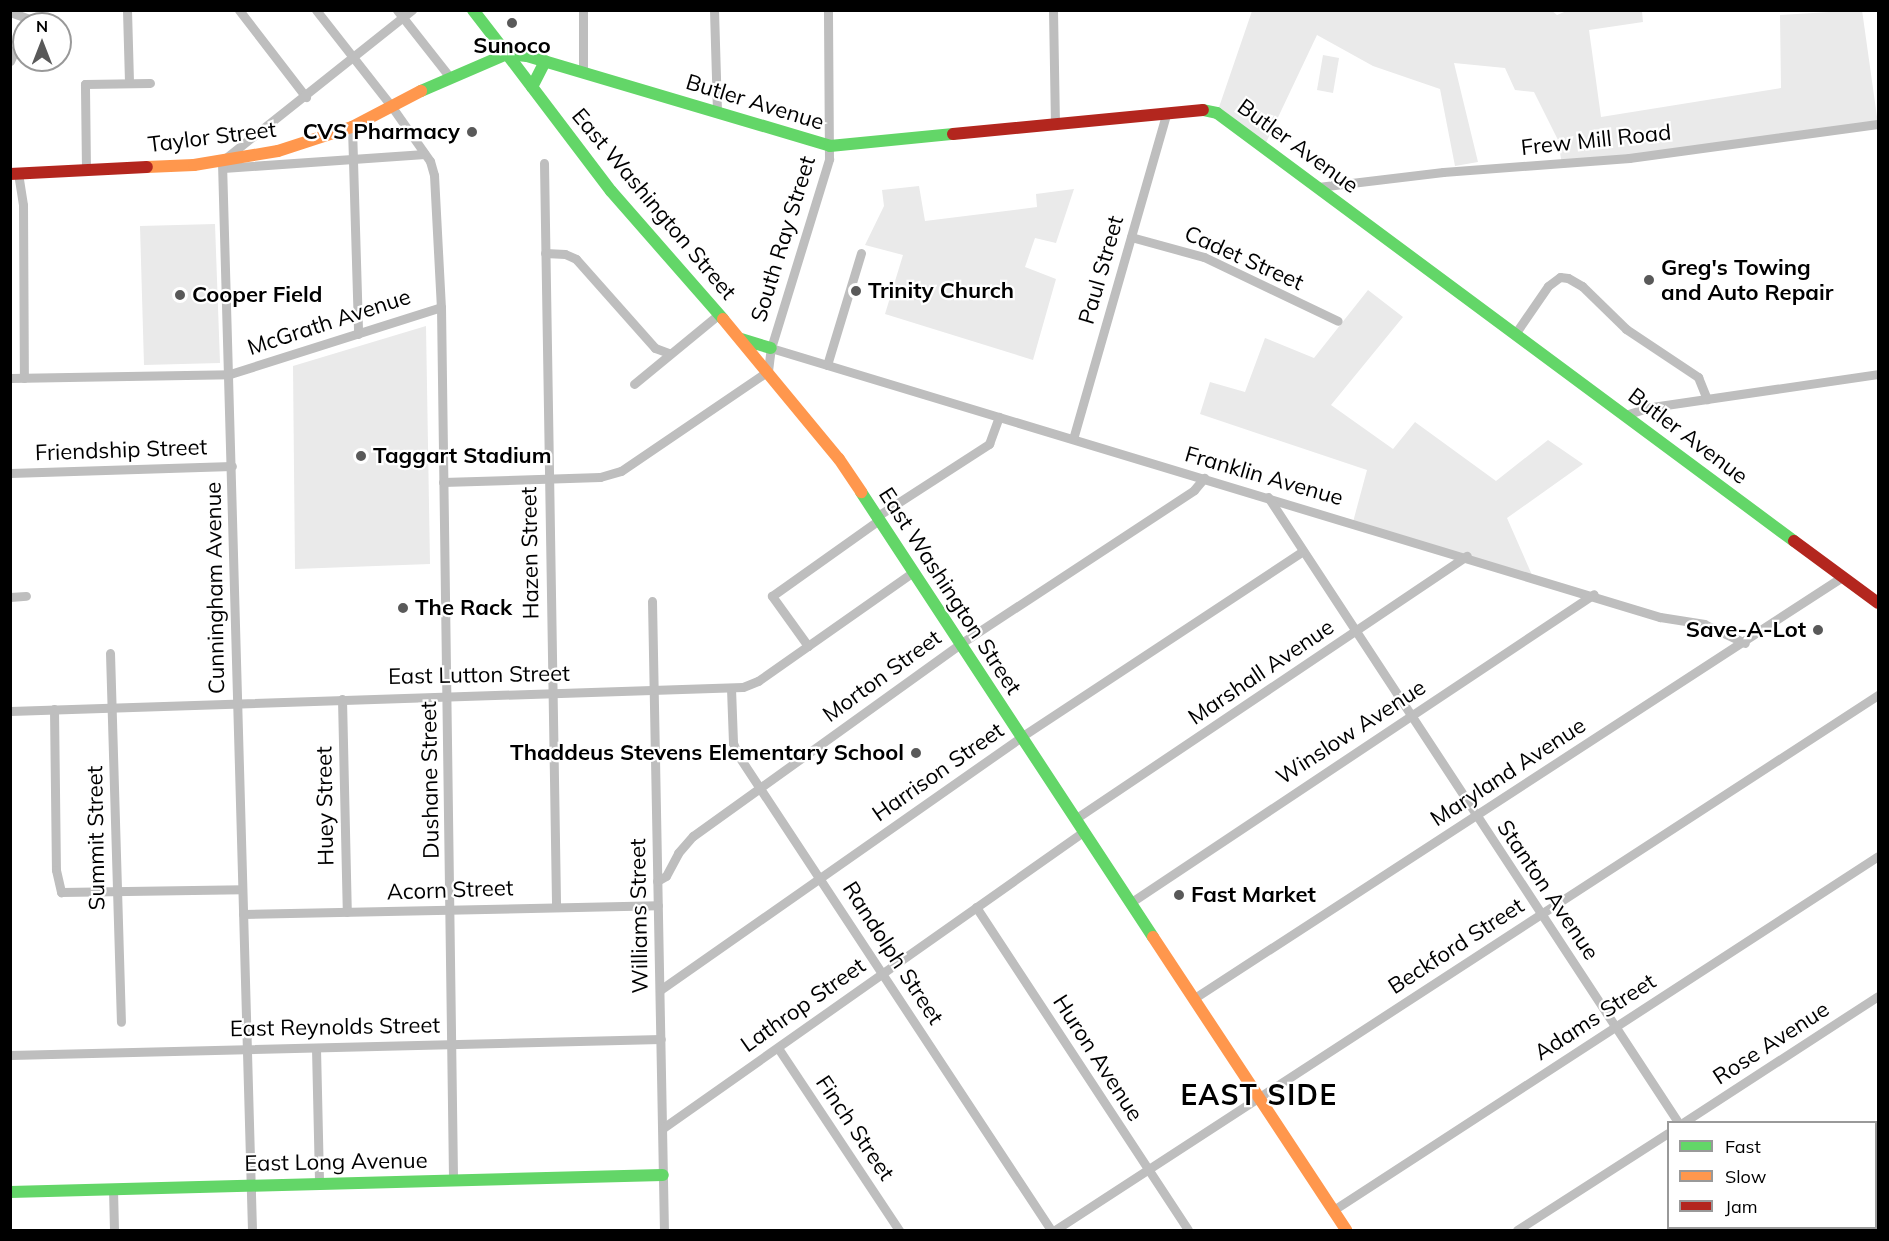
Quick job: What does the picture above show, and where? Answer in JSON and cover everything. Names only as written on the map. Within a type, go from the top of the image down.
[{"type":"main road","name":"East Washington Street","points":[[477,13],[611,191],[768,371],[822,437],[1346,1230]]},
{"type":"main road","name":"Butler Avenue","points":[[507,54],[545,61],[830,146],[1197,109],[1217,113],[1878,603]]},
{"type":"main road","name":"Taylor Street","points":[[14,173],[223,165],[298,146],[352,127],[448,76],[507,54]]},
{"type":"main road","points":[[532,87],[545,61]]},
{"type":"main road","points":[[739,338],[771,348]]},
{"type":"main road","name":"East Long Avenue","points":[[10,1192],[663,1175]]},
{"type":"street","points":[[127,10],[129,83]]},
{"type":"street","points":[[239,10],[306,97]]},
{"type":"street","name":"Dushane Street","points":[[316,10],[392,107],[425,154],[434,175],[441,307],[453,1180]]},
{"type":"street","points":[[223,165],[354,59],[400,14],[412,10]]},
{"type":"street","points":[[583,10],[583,72]]},
{"type":"street","points":[[714,10],[717,112]]},
{"type":"street","name":"South Ray Street","points":[[768,371],[771,348],[830,146],[828,10]]},
{"type":"street","points":[[1053,10],[1055,125]]},
{"type":"street","points":[[400,14],[448,76]]},
{"type":"street","points":[[86,170],[85,84],[150,83]]},
{"type":"street","name":"Paul Street","points":[[1073,439],[1167,112]]},
{"type":"street","name":"Frew Mill Road","points":[[1318,187],[1443,172],[1629,158],[1878,124]]},
{"type":"street","points":[[352,127],[358,334]]},
{"type":"street","name":"Taylor Street","points":[[223,165],[352,162],[425,154]]},
{"type":"street","name":"Hazen Street","points":[[544,163],[547,479],[556,906]]},
{"type":"street","name":"Cunningham Avenue","points":[[223,165],[249,1186],[252,1230]]},
{"type":"street","points":[[14,173],[23,205],[24,378]]},
{"type":"street","name":"Cadet Street","points":[[1131,237],[1204,256],[1338,321]]},
{"type":"street","points":[[545,253],[565,254],[576,259],[655,348],[669,353]]},
{"type":"street","points":[[827,364],[861,253]]},
{"type":"street","points":[[1515,334],[1548,286],[1560,277],[1568,278],[1582,286],[1626,329],[1698,377],[1707,399]]},
{"type":"street","name":"McGrath Avenue","points":[[10,378],[230,374],[441,307]]},
{"type":"street","points":[[634,384],[718,315]]},
{"type":"street","name":"Franklin Avenue","points":[[771,348],[1594,594],[1660,617],[1704,624],[1745,643]]},
{"type":"street","points":[[443,482],[600,477],[621,471],[768,371]]},
{"type":"street","points":[[1625,415],[1707,399],[1878,374]]},
{"type":"street","points":[[808,646],[772,596],[877,518],[989,444],[999,417]]},
{"type":"street","name":"Friendship Street","points":[[10,472],[232,466]]},
{"type":"street","name":"Morton Street","points":[[657,881],[666,876],[678,853],[693,836],[960,644],[1194,490],[1204,478]]},
{"type":"street","name":"Stanton Avenue","points":[[1268,497],[1676,1121]]},
{"type":"street","name":"Harrison Street","points":[[660,990],[1021,737],[1302,552]]},
{"type":"street","name":"Marshall Avenue","points":[[1075,819],[1467,556]]},
{"type":"street","name":"East Lutton Street","points":[[10,711],[731,688],[752,684],[912,572]]},
{"type":"street","name":"Maryland Avenue","points":[[1193,999],[1745,643],[1842,577]]},
{"type":"street","name":"Winslow Avenue","points":[[1130,903],[1594,594]]},
{"type":"street","points":[[10,597],[26,596]]},
{"type":"street","name":"Williams Street","points":[[652,601],[664,1230]]},
{"type":"street","name":"Summit Street","points":[[110,653],[121,1022]]},
{"type":"street","name":"Randolph Street","points":[[731,688],[735,749],[1053,1230]]},
{"type":"street","name":"Beckford Street","points":[[1053,1230],[1878,695]]},
{"type":"street","name":"Huey Street","points":[[342,699],[347,912]]},
{"type":"street","points":[[54,710],[56,870],[61,892],[242,889]]},
{"type":"street","name":"Lathrop Street","points":[[663,1128],[1083,832]]},
{"type":"street","name":"Adams Street","points":[[1332,1210],[1878,856]]},
{"type":"street","name":"Acorn Street","points":[[243,914],[658,905]]},
{"type":"street","name":"Huron Avenue","points":[[976,908],[1188,1230]]},
{"type":"street","name":"Rose Avenue","points":[[1686,1121],[1878,996]]},
{"type":"street","name":"East Reynolds Street","points":[[10,1055],[661,1039]]},
{"type":"street","points":[[316,1048],[319,1184]]},
{"type":"street","name":"Finch Street","points":[[778,1048],[899,1230]]},
{"type":"street","points":[[1516,1230],[1667,1134]]},
{"type":"street","points":[[113,1189],[114,1230]]},
{"type":"shaded area","points":[[1551,10],[1557,15],[1569,10],[1642,11],[1643,22],[1589,30],[1601,117],[1781,88],[1780,15],[1862,10],[1878,124],[1562,165],[1558,140],[1534,92],[1515,90],[1505,68],[1454,63],[1478,162],[1455,166],[1440,89],[1373,66],[1317,35],[1264,147],[1217,113],[1252,11]]},
{"type":"shaded area","points":[[1323,55],[1339,58],[1333,93],[1317,90]]},
{"type":"shaded area","points":[[919,186],[925,221],[1037,207],[1036,194],[1074,189],[1056,243],[1035,238],[1025,267],[1056,279],[1033,360],[885,314],[903,255],[865,245],[884,206],[882,190]]},
{"type":"shaded area","name":"Cooper Field","points":[[215,224],[220,363],[144,365],[140,226]]},
{"type":"shaded area","points":[[1368,290],[1403,317],[1331,405],[1393,449],[1415,422],[1496,481],[1548,440],[1583,464],[1507,518],[1532,575],[1353,522],[1367,470],[1200,414],[1210,382],[1245,392],[1265,338],[1314,358]]},
{"type":"shaded area","name":"Taggart Stadium","points":[[426,326],[430,564],[295,569],[293,366]]},
{"type":"traffic: fast","points":[[473,10],[507,54],[527,56],[830,146],[953,134]]},
{"type":"traffic: fast","points":[[421,91],[507,54],[611,191],[723,319]]},
{"type":"traffic: fast","points":[[532,87],[545,61]]},
{"type":"traffic: fast","points":[[1203,110],[1217,113],[1794,541]]},
{"type":"traffic: fast","points":[[741,339],[771,348]]},
{"type":"traffic: fast","points":[[861,492],[1153,937]]},
{"type":"traffic: fast","points":[[10,1192],[663,1175]]},
{"type":"traffic: slow","points":[[147,167],[194,165],[278,151],[352,127],[421,91]]},
{"type":"traffic: slow","points":[[723,319],[839,459],[861,492]]},
{"type":"traffic: slow","points":[[1153,937],[1346,1230]]},
{"type":"traffic: jam","points":[[953,134],[1203,110]]},
{"type":"traffic: jam","points":[[10,174],[147,167]]},
{"type":"traffic: jam","points":[[1794,541],[1878,603]]},
{"type":"place","name":"Sunoco","points":[[512,23]]},
{"type":"place","name":"CVS Pharmacy","points":[[472,132]]},
{"type":"place","name":"Greg's Towing and Auto Repair","points":[[1649,280]]},
{"type":"place","name":"Trinity Church","points":[[856,291]]},
{"type":"place","name":"Cooper Field","points":[[180,295]]},
{"type":"place","name":"Taggart Stadium","points":[[361,456]]},
{"type":"place","name":"The Rack","points":[[403,608]]},
{"type":"place","name":"Save-A-Lot","points":[[1818,630]]},
{"type":"place","name":"Thaddeus Stevens Elementary School","points":[[916,753]]},
{"type":"place","name":"Fast Market","points":[[1179,895]]},
{"type":"district","name":"EAST SIDE","points":[[1259,1095]]}]
